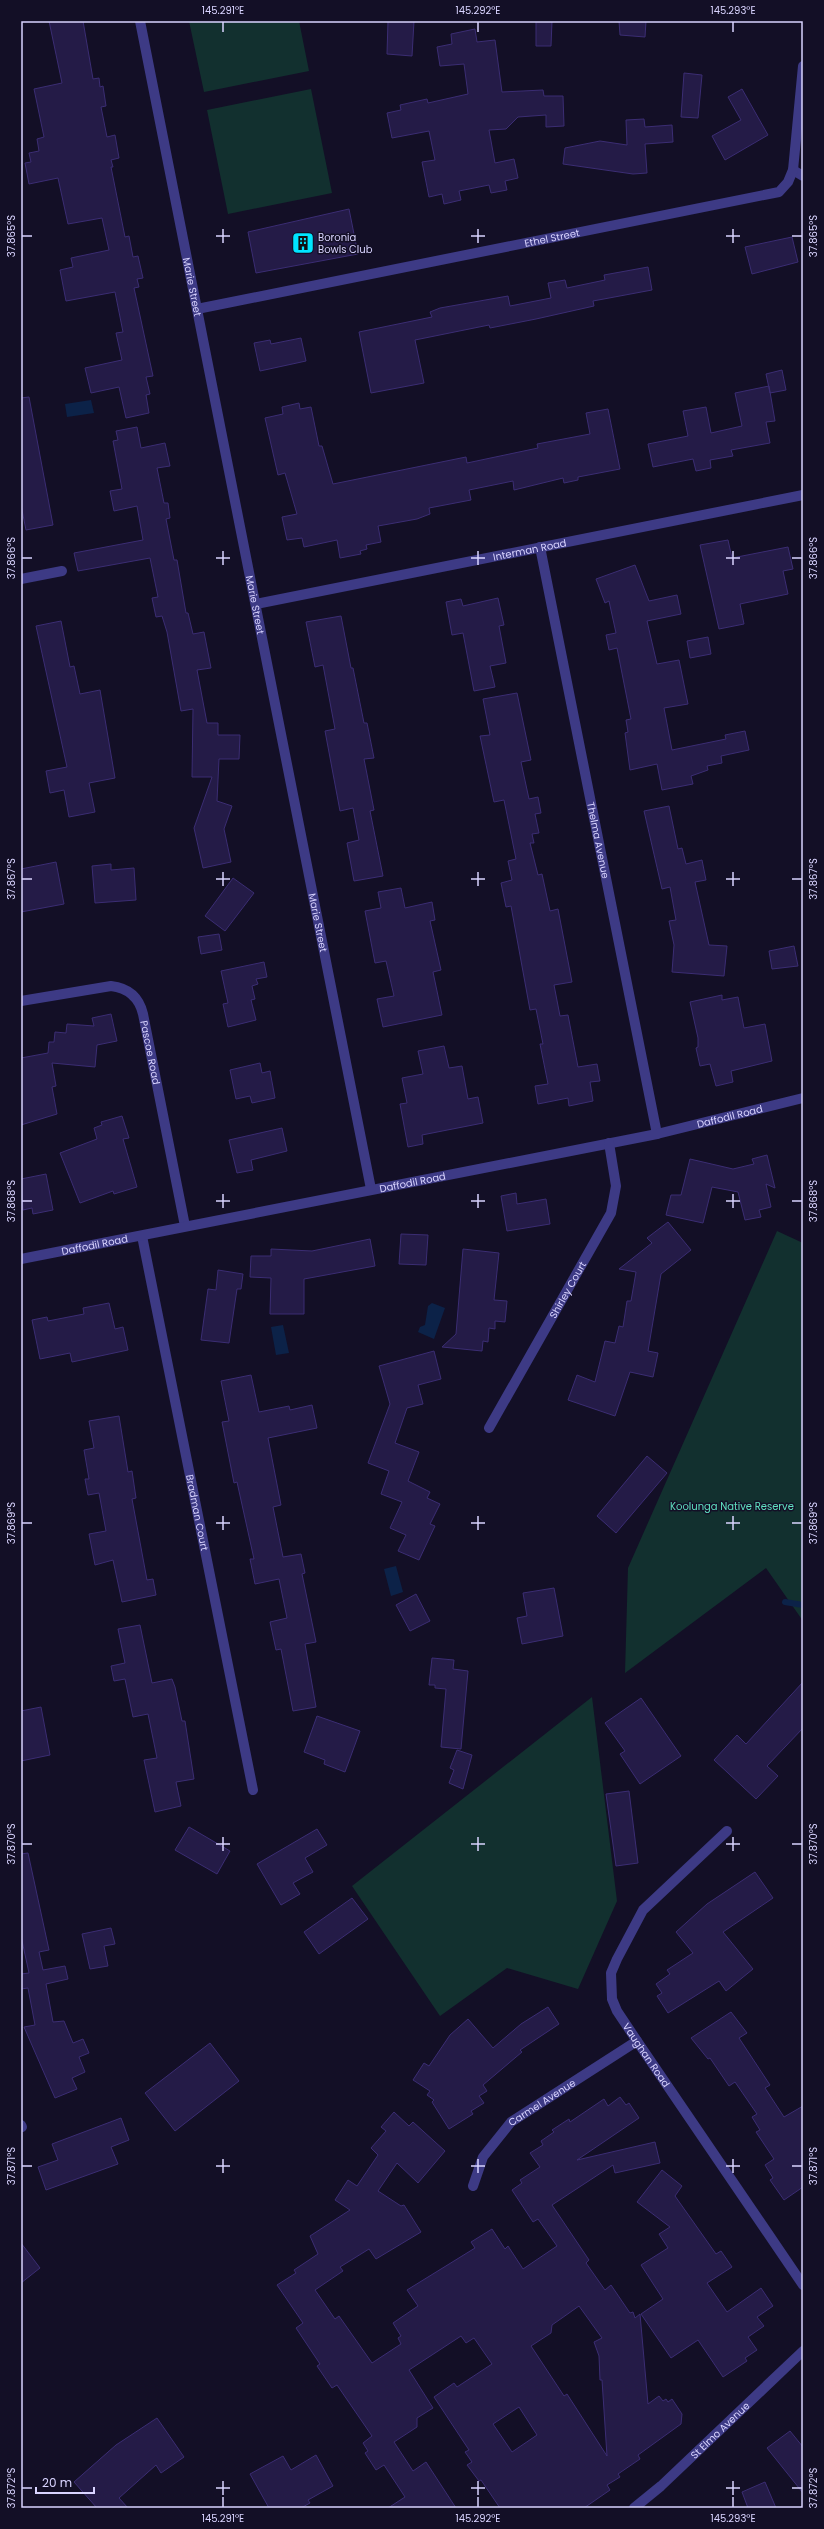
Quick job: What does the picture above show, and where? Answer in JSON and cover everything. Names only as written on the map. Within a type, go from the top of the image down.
[{"type":"street","name":"Marie Street","points":[[140,21],[371,1189]]},
{"type":"street","name":"Ethel Street","points":[[197,308],[771,195],[784,188],[793,170],[803,66]]},
{"type":"street","points":[[793,170],[803,176]]},
{"type":"street","name":"Interman Road","points":[[256,604],[803,495]]},
{"type":"street","name":"Thelma Avenue","points":[[540,547],[657,1134]]},
{"type":"street","points":[[21,579],[62,571]]},
{"type":"street","name":"Pascoe Road","points":[[21,1000],[111,986],[119,987],[133,995],[143,1014],[185,1226]]},
{"type":"street","name":"Daffodil Road","points":[[21,1259],[657,1134],[803,1098]]},
{"type":"street","name":"Shirley Court","points":[[489,1428],[610,1213],[616,1186],[609,1143]]},
{"type":"street","name":"Bradman Court","points":[[142,1236],[253,1790]]},
{"type":"street","name":"Vaughan Road","points":[[727,1831],[643,1910],[611,1973],[612,1999],[617,2012],[803,2285]]},
{"type":"street","name":"Carmel Avenue","points":[[472,2186],[483,2157],[511,2122],[637,2041]]},
{"type":"street","name":"St Elmo Avenue","points":[[634,2508],[667,2480],[803,2351]]},
{"type":"green space","points":[[189,21],[299,21],[309,71],[204,92]]},
{"type":"green space","points":[[311,89],[332,193],[228,214],[207,110]]},
{"type":"green space","name":"Koolunga Native Reserve","points":[[777,1231],[803,1243],[803,1621],[766,1568],[625,1673],[628,1568]]},
{"type":"green space","points":[[592,1697],[617,1901],[578,1989],[507,1968],[440,2016],[352,1886]]},
{"type":"water","points":[[91,400],[94,413],[67,417],[65,404]]},
{"type":"water","points":[[432,1303],[445,1308],[434,1339],[418,1332],[420,1327],[425,1325],[428,1306]]},
{"type":"water","points":[[283,1325],[289,1353],[276,1355],[271,1327]]},
{"type":"water","points":[[396,1566],[403,1592],[391,1596],[384,1569]]},
{"type":"building","points":[[49,21],[83,21],[93,79],[99,78],[100,87],[103,86],[106,106],[101,107],[107,137],[115,135],[119,158],[111,160],[113,167],[111,167],[125,237],[129,236],[133,257],[138,256],[143,278],[137,279],[139,287],[134,288],[153,376],[146,377],[150,394],[146,395],[149,413],[126,418],[119,387],[91,393],[85,368],[122,360],[116,333],[123,332],[115,292],[66,301],[60,270],[73,267],[71,258],[109,250],[102,218],[68,224],[58,178],[29,184],[25,163],[31,162],[29,153],[39,151],[37,139],[44,137],[34,89],[62,83]]},
{"type":"building","points":[[388,21],[414,21],[412,56],[387,54]]},
{"type":"building","points":[[536,21],[552,21],[551,46],[536,46]]},
{"type":"building","points":[[619,21],[646,21],[645,37],[620,35]]},
{"type":"building","points":[[475,29],[477,42],[495,40],[502,92],[543,90],[544,96],[563,96],[564,126],[546,127],[546,115],[518,117],[506,129],[489,130],[495,163],[514,159],[518,178],[505,181],[507,190],[491,193],[489,185],[459,191],[461,200],[444,204],[442,194],[429,197],[422,162],[435,160],[429,131],[392,138],[387,113],[401,110],[400,105],[427,99],[428,103],[468,94],[464,64],[440,66],[437,47],[452,44],[451,34]]},
{"type":"building","points":[[684,73],[702,75],[698,118],[681,117]]},
{"type":"building","points":[[742,89],[768,135],[725,160],[712,136],[741,120],[728,97]]},
{"type":"building","points":[[644,119],[645,127],[672,125],[673,142],[645,144],[647,173],[633,174],[563,164],[565,148],[600,141],[627,145],[626,120]]},
{"type":"building","name":"Boronia Bowls Club","points":[[349,209],[358,254],[256,273],[248,232]]},
{"type":"building","points":[[792,237],[798,262],[752,274],[745,247]]},
{"type":"building","points":[[648,267],[652,290],[593,301],[594,306],[536,319],[490,328],[489,325],[415,340],[424,383],[371,393],[359,332],[432,317],[430,312],[440,308],[508,296],[510,306],[551,298],[548,283],[565,280],[567,288],[605,280],[604,275]]},
{"type":"building","points":[[301,338],[306,361],[260,371],[254,343],[270,340],[271,344]]},
{"type":"building","points":[[782,370],[786,390],[770,393],[766,374]]},
{"type":"building","points":[[769,386],[775,421],[766,422],[770,443],[731,450],[733,456],[710,460],[711,468],[696,471],[693,459],[653,467],[648,444],[688,436],[683,411],[706,407],[711,433],[742,426],[735,393]]},
{"type":"building","points":[[29,397],[53,525],[26,530],[21,505],[21,398]]},
{"type":"building","points":[[299,403],[300,409],[311,407],[319,446],[322,446],[333,484],[466,457],[467,463],[538,448],[537,444],[590,434],[586,413],[608,409],[620,469],[578,477],[578,480],[564,483],[563,478],[514,490],[513,481],[469,490],[471,500],[429,508],[430,514],[417,519],[378,526],[381,542],[366,545],[367,549],[360,551],[361,554],[340,558],[337,540],[304,547],[302,538],[287,540],[282,517],[297,514],[285,473],[278,475],[265,418],[283,414],[282,407]]},
{"type":"building","points":[[137,427],[141,448],[165,443],[170,466],[157,468],[164,503],[168,503],[170,518],[166,519],[174,560],[177,560],[186,613],[188,613],[193,634],[204,632],[211,668],[197,670],[207,723],[218,723],[218,735],[240,735],[239,759],[219,759],[217,801],[232,806],[224,829],[231,862],[203,868],[194,828],[212,777],[192,777],[193,709],[181,711],[167,632],[162,616],[156,617],[152,598],[158,597],[150,558],[78,571],[74,553],[143,540],[137,506],[114,511],[110,491],[122,489],[113,441],[118,440],[116,431]]},
{"type":"building","points":[[728,540],[732,558],[788,547],[793,569],[783,571],[788,594],[740,604],[744,624],[719,629],[700,545]]},
{"type":"building","points":[[635,565],[649,601],[677,595],[681,614],[647,621],[657,664],[679,660],[688,704],[664,708],[672,750],[726,739],[725,735],[745,731],[749,750],[721,756],[722,763],[707,766],[708,770],[691,776],[693,784],[662,790],[657,764],[630,770],[625,733],[628,732],[626,720],[631,719],[617,648],[609,650],[606,635],[616,633],[609,601],[605,603],[596,579]]},
{"type":"building","points":[[498,598],[504,625],[499,626],[506,663],[490,666],[495,687],[474,691],[463,633],[452,635],[446,602],[461,599],[463,606]]},
{"type":"building","points":[[341,616],[351,668],[353,668],[364,723],[367,723],[374,758],[364,759],[374,810],[370,811],[383,876],[354,881],[347,843],[359,840],[353,808],[340,811],[325,731],[335,729],[323,665],[315,667],[306,622]]},
{"type":"building","points":[[61,621],[70,667],[74,666],[80,694],[100,690],[115,778],[89,783],[95,812],[69,817],[64,790],[50,793],[46,771],[67,767],[36,626]]},
{"type":"building","points":[[708,637],[711,654],[690,658],[687,641]]},
{"type":"building","points":[[517,693],[531,760],[521,762],[529,799],[538,797],[541,813],[535,814],[539,833],[532,834],[534,843],[530,843],[538,875],[542,874],[550,911],[558,909],[572,982],[554,985],[560,1016],[568,1015],[578,1067],[597,1064],[600,1081],[590,1082],[593,1101],[569,1106],[568,1098],[538,1104],[535,1086],[548,1084],[540,1044],[543,1044],[536,1009],[530,1010],[511,906],[506,907],[501,883],[512,880],[508,861],[516,859],[504,800],[494,802],[480,736],[490,735],[483,699]]},
{"type":"building","points":[[669,806],[678,849],[682,848],[686,864],[702,860],[706,880],[695,882],[709,945],[727,946],[724,976],[672,972],[674,945],[669,921],[676,920],[670,887],[662,889],[644,811]]},
{"type":"building","points":[[56,862],[64,904],[21,912],[21,869]]},
{"type":"building","points":[[111,864],[111,870],[134,868],[136,900],[95,903],[92,866]]},
{"type":"building","points":[[233,878],[254,893],[225,931],[205,916]]},
{"type":"building","points":[[401,888],[405,908],[432,902],[435,920],[430,921],[441,970],[433,972],[442,1015],[383,1027],[377,999],[394,996],[386,961],[375,963],[365,911],[381,908],[378,892]]},
{"type":"building","points":[[219,934],[222,950],[201,954],[198,937]]},
{"type":"building","points":[[794,946],[798,966],[772,969],[769,951]]},
{"type":"building","points":[[264,962],[267,977],[256,979],[258,984],[252,986],[255,999],[251,1000],[256,1020],[228,1027],[223,1004],[228,1003],[221,971]]},
{"type":"building","points":[[722,995],[722,1000],[738,997],[744,1028],[765,1024],[772,1061],[731,1071],[733,1082],[716,1086],[710,1064],[700,1066],[696,1048],[698,1047],[698,1038],[690,1002]]},
{"type":"building","points":[[111,1014],[117,1041],[97,1045],[95,1067],[52,1063],[56,1086],[52,1087],[57,1114],[21,1125],[21,1058],[48,1053],[49,1042],[54,1042],[55,1032],[66,1033],[67,1024],[94,1026],[92,1018]]},
{"type":"building","points":[[444,1046],[449,1068],[462,1066],[468,1099],[478,1097],[483,1123],[422,1135],[423,1144],[408,1147],[400,1104],[407,1103],[402,1078],[423,1074],[418,1051]]},
{"type":"building","points":[[260,1063],[262,1073],[270,1071],[275,1098],[252,1103],[250,1096],[236,1099],[230,1070]]},
{"type":"building","points":[[122,1116],[129,1138],[123,1139],[137,1187],[114,1194],[113,1191],[80,1203],[60,1153],[97,1139],[94,1128],[102,1125],[101,1122]]},
{"type":"building","points":[[282,1128],[287,1151],[251,1160],[253,1170],[237,1173],[229,1140]]},
{"type":"building","points":[[767,1155],[775,1188],[766,1184],[771,1207],[759,1210],[761,1217],[745,1220],[738,1192],[712,1187],[703,1223],[666,1215],[671,1195],[681,1195],[690,1159],[733,1169],[754,1164],[752,1159]]},
{"type":"building","points":[[46,1174],[53,1210],[33,1214],[32,1208],[23,1210],[21,1179]]},
{"type":"building","points":[[516,1193],[517,1204],[546,1199],[550,1224],[507,1231],[501,1196]]},
{"type":"building","points":[[668,1222],[691,1250],[661,1274],[648,1351],[658,1353],[653,1377],[630,1372],[615,1416],[568,1400],[577,1375],[595,1382],[605,1341],[615,1343],[619,1326],[623,1327],[627,1301],[631,1301],[636,1272],[619,1269],[652,1243],[647,1238]]},
{"type":"building","points":[[401,1234],[428,1235],[426,1265],[399,1264]]},
{"type":"building","points":[[370,1239],[375,1266],[304,1279],[304,1314],[270,1314],[271,1278],[250,1277],[251,1256],[271,1256],[271,1249],[312,1251]]},
{"type":"building","points":[[463,1249],[499,1253],[494,1300],[507,1301],[505,1322],[495,1321],[495,1329],[489,1328],[488,1342],[483,1341],[482,1351],[442,1347],[456,1334]]},
{"type":"building","points":[[218,1270],[243,1274],[241,1289],[237,1289],[229,1343],[201,1340],[208,1289],[216,1290]]},
{"type":"building","points":[[109,1303],[115,1329],[123,1327],[128,1350],[72,1362],[70,1353],[40,1359],[32,1320],[47,1317],[48,1321],[84,1314],[83,1308]]},
{"type":"building","points":[[434,1351],[441,1379],[418,1385],[423,1404],[407,1408],[395,1443],[419,1452],[408,1481],[430,1492],[427,1498],[440,1504],[430,1524],[435,1526],[419,1560],[398,1551],[406,1535],[390,1528],[402,1502],[381,1494],[389,1471],[368,1463],[390,1404],[379,1366]]},
{"type":"building","points":[[251,1375],[259,1412],[289,1406],[290,1410],[312,1405],[317,1428],[268,1438],[281,1505],[273,1507],[283,1557],[301,1554],[305,1573],[302,1574],[316,1642],[305,1644],[316,1707],[293,1711],[281,1649],[276,1650],[270,1622],[287,1618],[279,1579],[255,1584],[250,1559],[254,1559],[237,1482],[234,1483],[222,1422],[229,1421],[221,1381]]},
{"type":"building","points":[[119,1416],[128,1472],[132,1471],[136,1498],[132,1499],[147,1580],[153,1579],[156,1595],[122,1602],[113,1560],[95,1565],[89,1534],[106,1531],[99,1493],[88,1495],[85,1479],[89,1479],[84,1450],[94,1448],[89,1421]]},
{"type":"building","points":[[647,1456],[667,1473],[616,1533],[597,1516]]},
{"type":"building","points":[[554,1588],[563,1636],[522,1644],[517,1618],[527,1616],[523,1593]]},
{"type":"building","points":[[416,1594],[430,1621],[410,1631],[396,1605]]},
{"type":"building","points":[[140,1625],[152,1683],[172,1679],[175,1687],[182,1721],[185,1721],[194,1779],[176,1782],[181,1806],[155,1812],[144,1760],[157,1758],[148,1714],[133,1717],[125,1679],[114,1681],[111,1666],[125,1663],[118,1629]]},
{"type":"building","points":[[432,1658],[454,1660],[453,1669],[468,1671],[461,1749],[441,1747],[446,1689],[435,1688],[435,1685],[429,1685]]},
{"type":"building","points":[[803,1682],[803,1728],[767,1766],[778,1776],[756,1799],[714,1760],[737,1735],[746,1744]]},
{"type":"building","points":[[641,1698],[681,1756],[640,1784],[620,1754],[625,1751],[605,1723]]},
{"type":"building","points":[[41,1707],[50,1755],[21,1761],[21,1711]]},
{"type":"building","points":[[317,1716],[360,1731],[345,1772],[324,1764],[325,1760],[304,1752]]},
{"type":"building","points":[[457,1750],[472,1755],[463,1789],[449,1783],[454,1770],[450,1768]]},
{"type":"building","points":[[629,1791],[638,1863],[616,1866],[606,1794]]},
{"type":"building","points":[[189,1827],[230,1851],[217,1874],[175,1850]]},
{"type":"building","points":[[317,1829],[327,1845],[305,1858],[313,1872],[293,1883],[300,1894],[281,1905],[257,1864]]},
{"type":"building","points":[[28,1853],[49,1950],[39,1952],[43,1970],[65,1966],[68,1979],[46,1984],[53,2022],[64,2021],[73,2043],[83,2039],[89,2053],[79,2057],[85,2072],[72,2078],[77,2089],[55,2098],[24,2027],[35,2025],[28,1988],[21,1989],[21,1974],[29,1973],[21,1936],[21,1854]]},
{"type":"building","points":[[755,1872],[773,1898],[723,1932],[753,1969],[726,1991],[719,1981],[668,2013],[657,1996],[662,1993],[656,1984],[670,1974],[667,1970],[693,1953],[676,1932],[707,1904]]},
{"type":"building","points":[[352,1898],[368,1919],[319,1954],[304,1932]]},
{"type":"building","points":[[111,1928],[115,1944],[104,1946],[108,1966],[90,1969],[82,1934]]},
{"type":"building","points":[[548,2007],[559,2024],[520,2050],[522,2052],[483,2085],[487,2091],[479,2096],[484,2103],[471,2111],[473,2114],[449,2129],[432,2102],[434,2100],[427,2095],[430,2091],[413,2080],[424,2063],[429,2066],[450,2035],[468,2019],[493,2048],[521,2024]]},
{"type":"building","points":[[731,2012],[747,2033],[739,2038],[770,2085],[765,2088],[784,2117],[803,2106],[803,2187],[784,2200],[770,2180],[773,2178],[765,2165],[774,2159],[756,2132],[760,2130],[752,2117],[757,2114],[735,2082],[729,2086],[710,2058],[708,2059],[691,2038]]},
{"type":"building","points":[[210,2043],[239,2081],[175,2131],[145,2093]]},
{"type":"building","points":[[620,2097],[626,2105],[629,2103],[639,2118],[577,2160],[655,2142],[660,2163],[615,2173],[613,2165],[552,2205],[589,2260],[586,2263],[605,2290],[611,2285],[630,2313],[633,2312],[635,2318],[640,2314],[648,2404],[659,2396],[663,2401],[666,2399],[668,2402],[672,2399],[682,2414],[681,2424],[638,2455],[640,2459],[618,2474],[620,2477],[607,2485],[610,2490],[584,2508],[500,2508],[481,2480],[479,2481],[467,2465],[472,2462],[465,2452],[469,2450],[434,2397],[454,2383],[457,2387],[492,2364],[474,2338],[466,2343],[461,2336],[409,2370],[433,2408],[417,2418],[417,2427],[394,2442],[413,2471],[426,2462],[456,2508],[388,2508],[405,2497],[384,2465],[376,2470],[365,2453],[368,2451],[363,2443],[372,2436],[337,2385],[332,2388],[317,2366],[320,2364],[296,2328],[303,2323],[277,2285],[296,2273],[294,2270],[318,2254],[310,2236],[350,2210],[335,2200],[348,2180],[357,2186],[378,2155],[371,2148],[386,2131],[381,2127],[394,2112],[409,2126],[413,2122],[445,2151],[418,2183],[397,2163],[378,2191],[401,2206],[404,2205],[421,2232],[376,2259],[369,2249],[340,2267],[343,2271],[315,2290],[335,2319],[339,2316],[372,2363],[401,2344],[398,2338],[401,2336],[393,2323],[418,2306],[407,2290],[475,2248],[471,2242],[492,2229],[505,2249],[508,2246],[523,2269],[557,2246],[538,2219],[533,2222],[512,2190],[522,2183],[520,2180],[540,2167],[530,2153],[543,2145],[541,2141],[554,2132],[552,2130],[569,2119],[570,2122],[604,2099],[608,2106]],"holes":[[[579,2306],[602,2338],[594,2342],[599,2356],[600,2380],[602,2380],[607,2456],[567,2394],[564,2396],[531,2346],[551,2333],[552,2325]],[[519,2407],[537,2435],[512,2452],[493,2424]]]},
{"type":"building","points":[[121,2118],[129,2140],[111,2147],[118,2164],[46,2190],[38,2167],[58,2160],[52,2144]]},
{"type":"building","points":[[662,2170],[682,2186],[675,2196],[716,2254],[721,2251],[732,2267],[707,2283],[727,2312],[761,2288],[773,2306],[757,2317],[764,2326],[748,2337],[757,2350],[745,2358],[747,2361],[723,2377],[698,2340],[671,2358],[641,2314],[663,2299],[641,2265],[668,2248],[659,2234],[670,2227],[637,2202]]},
{"type":"building","points":[[21,2243],[40,2268],[21,2283]]},
{"type":"building","points":[[157,2418],[184,2457],[161,2473],[156,2465],[119,2498],[128,2508],[97,2508],[74,2482],[116,2445]]},
{"type":"building","points":[[790,2431],[803,2447],[803,2493],[767,2448]]},
{"type":"building","points":[[316,2455],[333,2486],[308,2500],[310,2503],[301,2508],[269,2508],[250,2474],[283,2456],[291,2470]]},
{"type":"building","points":[[765,2482],[776,2508],[748,2508],[742,2492]]},
{"type":"waterway","points":[[785,1602],[803,1605]]},
{"type":"place","name":"Boronia Bowls Club","points":[[303,243]]}]
